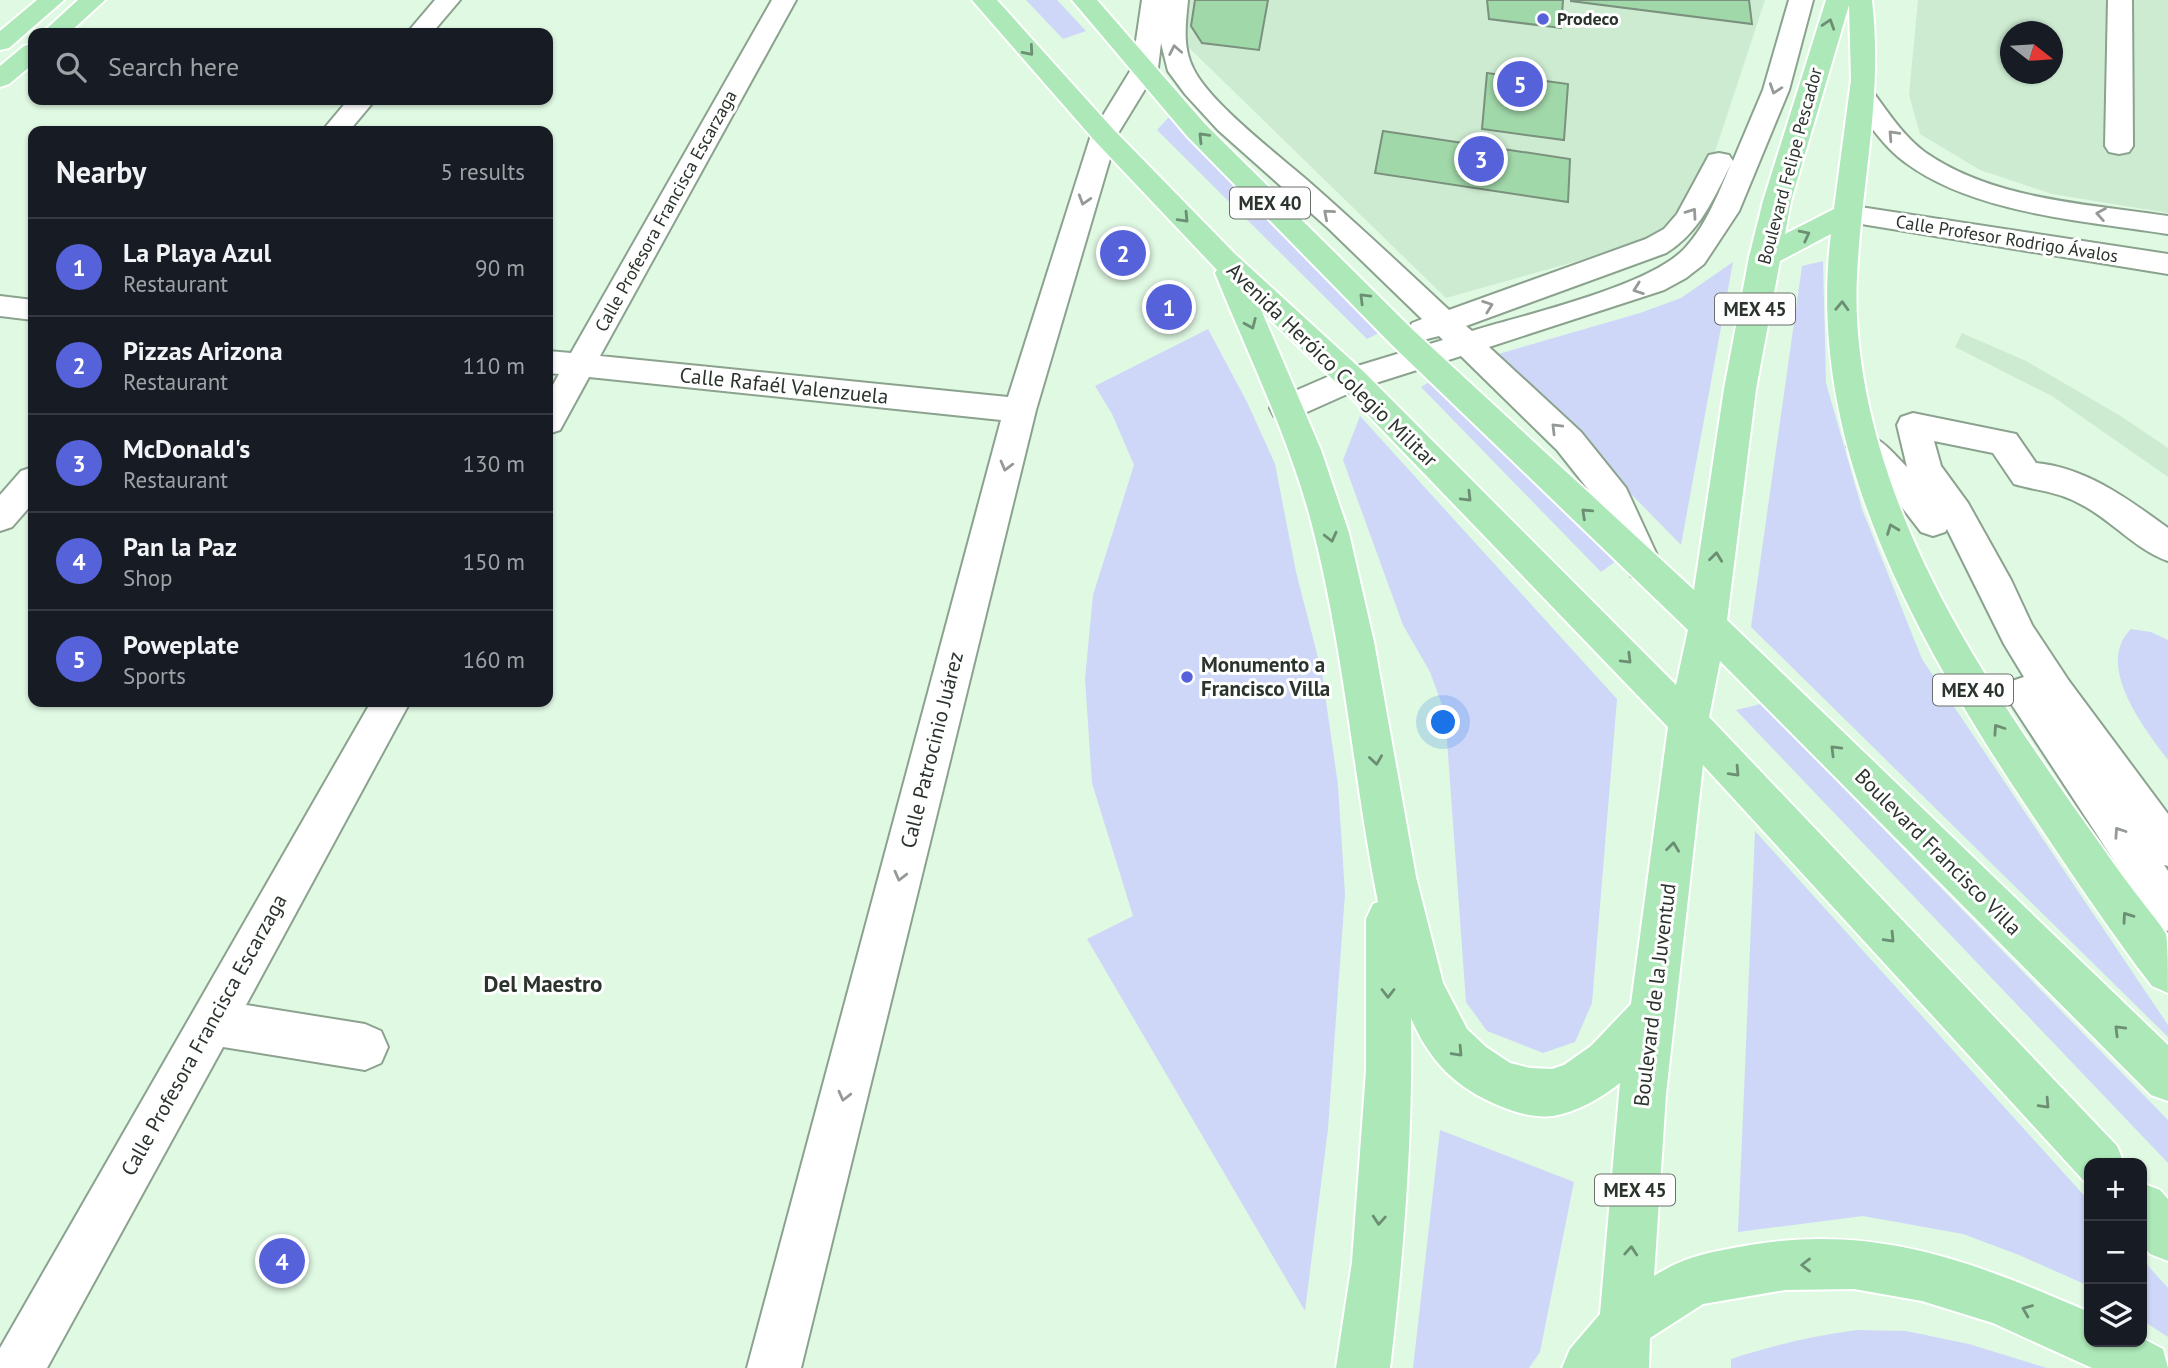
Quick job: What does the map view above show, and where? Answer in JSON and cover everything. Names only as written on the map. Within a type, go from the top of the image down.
[{"type":"main road","points":[[0,43],[52,0]]},
{"type":"main road","points":[[60,28],[93,0]]},
{"type":"main road","name":"Avenida Heróico Colegio Militar","points":[[984,0],[1104,135],[1225,261],[1342,370],[1689,722]]},
{"type":"main road","name":"MEX 40","points":[[1084,0],[1196,130],[1533,464],[1708,625]]},
{"type":"main road","name":"Boulevard Felipe Pescador","points":[[1708,625],[1736,414],[1764,257],[1777,201],[1838,0]]},
{"type":"main road","name":"MEX 40","points":[[1860,0],[1866,64],[1864,98],[1847,214],[1842,316],[1848,374],[1864,446],[1889,522],[1919,594],[1967,681],[2082,853],[2168,971]]},
{"type":"main road","points":[[0,79],[28,55]]},
{"type":"main road","points":[[1764,257],[1847,214]]},
{"type":"main road","points":[[1225,261],[1325,510],[1368,705],[1388,851],[1413,960],[1429,1008],[1451,1045],[1480,1074],[1515,1089],[1553,1094],[1586,1081],[1613,1060],[1653,1012]]},
{"type":"main road","name":"Boulevard de la Juventud","points":[[1624,1346],[1642,1094],[1689,722],[1708,625]]},
{"type":"main road","name":"Boulevard Francisco Villa","points":[[1708,625],[2168,1078]]},
{"type":"main road","points":[[1689,722],[2095,1158]]},
{"type":"main road","points":[[1363,1368],[1377,1262],[1388,1071],[1388,851]]},
{"type":"main road","points":[[2147,1213],[2168,1236]]},
{"type":"main road","points":[[1589,1368],[1624,1346],[1695,1280],[1785,1265],[1854,1264],[1923,1275],[1984,1294],[2084,1336]]},
{"type":"main road","points":[[2106,1347],[2144,1368]]},
{"type":"street","points":[[423,28],[448,0]]},
{"type":"street","name":"Calle Profesora Francisca Escarzaga","points":[[553,413],[784,0]]},
{"type":"street","points":[[1145,68],[1154,0]]},
{"type":"street","points":[[1176,0],[1172,36],[1176,58],[1181,71],[1194,89],[1227,124],[1338,222],[1466,345],[1527,399],[1597,474],[1614,497],[1644,566]]},
{"type":"street","points":[[1414,348],[1443,323],[1630,258],[1674,235],[1702,198],[1738,124],[1773,25],[1779,0]]},
{"type":"street","points":[[1286,408],[1342,370],[1414,348],[1466,345],[1653,284],[1694,257],[1725,212],[1776,90],[1801,0]]},
{"type":"street","points":[[2119,146],[2120,0]]},
{"type":"street","name":"Calle Patrocinio Juárez","points":[[774,1368],[1020,410],[1104,135],[1145,68]]},
{"type":"street","name":"Calle Profesor Rodrigo Ávalos","points":[[1864,98],[1889,132],[1917,159],[1957,182],[2003,195],[2168,225]]},
{"type":"street","points":[[339,126],[358,105]]},
{"type":"street","name":"Calle Profesor Rodrigo Ávalos","points":[[1847,214],[2168,264]]},
{"type":"street","points":[[0,306],[28,309]]},
{"type":"street","name":"Calle Rafaél Valenzuela","points":[[553,362],[1020,410]]},
{"type":"street","points":[[2168,547],[2081,487],[2049,475],[2026,475],[2004,443],[1913,425],[1925,469],[1956,512],[1993,580],[2017,634],[2055,693],[2168,847]]},
{"type":"street","points":[[1864,446],[1899,479],[1925,510],[1964,573],[2026,693],[2143,868],[2168,911]]},
{"type":"street","points":[[0,518],[28,486]]},
{"type":"street","name":"Calle Profesora Francisca Escarzaga","points":[[18,1368],[388,707]]},
{"type":"street","points":[[212,1022],[365,1047]]},
{"type":"shaded area","points":[[1026,0],[1057,0],[1086,31],[1063,39]]},
{"type":"shaded area","points":[[1188,0],[1765,0],[1710,167],[1668,228],[1642,243],[1446,298],[1181,40]]},
{"type":"shaded area","points":[[1918,0],[2168,0],[2168,213],[2052,194],[1980,170],[1920,134],[1909,95]]},
{"type":"shaded area","points":[[1169,117],[1385,330],[1367,339],[1157,130]]},
{"type":"shaded area","points":[[1823,261],[1826,383],[1862,509],[1922,659],[2168,1025],[2168,1037],[1751,627],[1802,266]]},
{"type":"shaded area","points":[[1733,262],[1681,545],[1495,355],[1640,313],[1681,298]]},
{"type":"shaded area","points":[[1208,329],[1247,402],[1275,464],[1296,572],[1322,673],[1338,785],[1345,894],[1328,1129],[1305,1311],[1087,939],[1133,916],[1092,783],[1085,679],[1093,595],[1134,465],[1112,414],[1095,386]]},
{"type":"shaded area","points":[[1962,333],[2026,361],[2119,415],[2168,448],[2168,477],[2052,396],[1955,347]]},
{"type":"shaded area","points":[[1434,379],[1616,561],[1601,572],[1421,387]]},
{"type":"shaded area","points":[[1360,416],[1617,699],[1592,1003],[1575,1042],[1543,1053],[1487,1031],[1466,1002],[1445,713],[1430,672],[1403,625],[1343,460]]},
{"type":"shaded area","points":[[2131,629],[2151,632],[2168,640],[2168,760],[2136,714],[2120,678],[2118,660],[2121,644]]},
{"type":"shaded area","points":[[1761,704],[2168,1120],[2168,1163],[1736,710]]},
{"type":"shaded area","points":[[1755,831],[2084,1195],[2084,1284],[1963,1234],[1863,1216],[1738,1232]]},
{"type":"shaded area","points":[[1440,1130],[1574,1182],[1540,1352],[1529,1368],[1413,1368]]},
{"type":"shaded area","points":[[2147,1265],[2168,1288],[2168,1337],[2147,1323]]},
{"type":"shaded area","points":[[1857,1330],[1906,1331],[1969,1344],[2047,1368],[1731,1368],[1731,1359],[1747,1354]]},
{"type":"building","points":[[1195,0],[1268,0],[1259,50],[1202,43],[1191,26]]},
{"type":"building","points":[[1487,0],[1563,0],[1561,28],[1489,19]]},
{"type":"building","points":[[1749,0],[1752,24],[1571,1]]},
{"type":"building","points":[[1487,73],[1568,84],[1564,140],[1482,129]]},
{"type":"building","points":[[1383,131],[1570,159],[1568,202],[1375,173]]},
{"type":"place","name":"Prodeco","points":[[1543,19]]},
{"type":"place","name":"Poweplate","points":[[1520,84]]},
{"type":"place","name":"McDonald's","points":[[1481,159]]},
{"type":"place","name":"Pizzas Arizona","points":[[1123,253]]},
{"type":"place","name":"La Playa Azul","points":[[1169,307]]},
{"type":"place","name":"Monumento a Francisco Villa","points":[[1187,677]]},
{"type":"place","name":"Pan la Paz","points":[[282,1261]]},
{"type":"district","name":"Del Maestro","points":[[543,984]]}]
